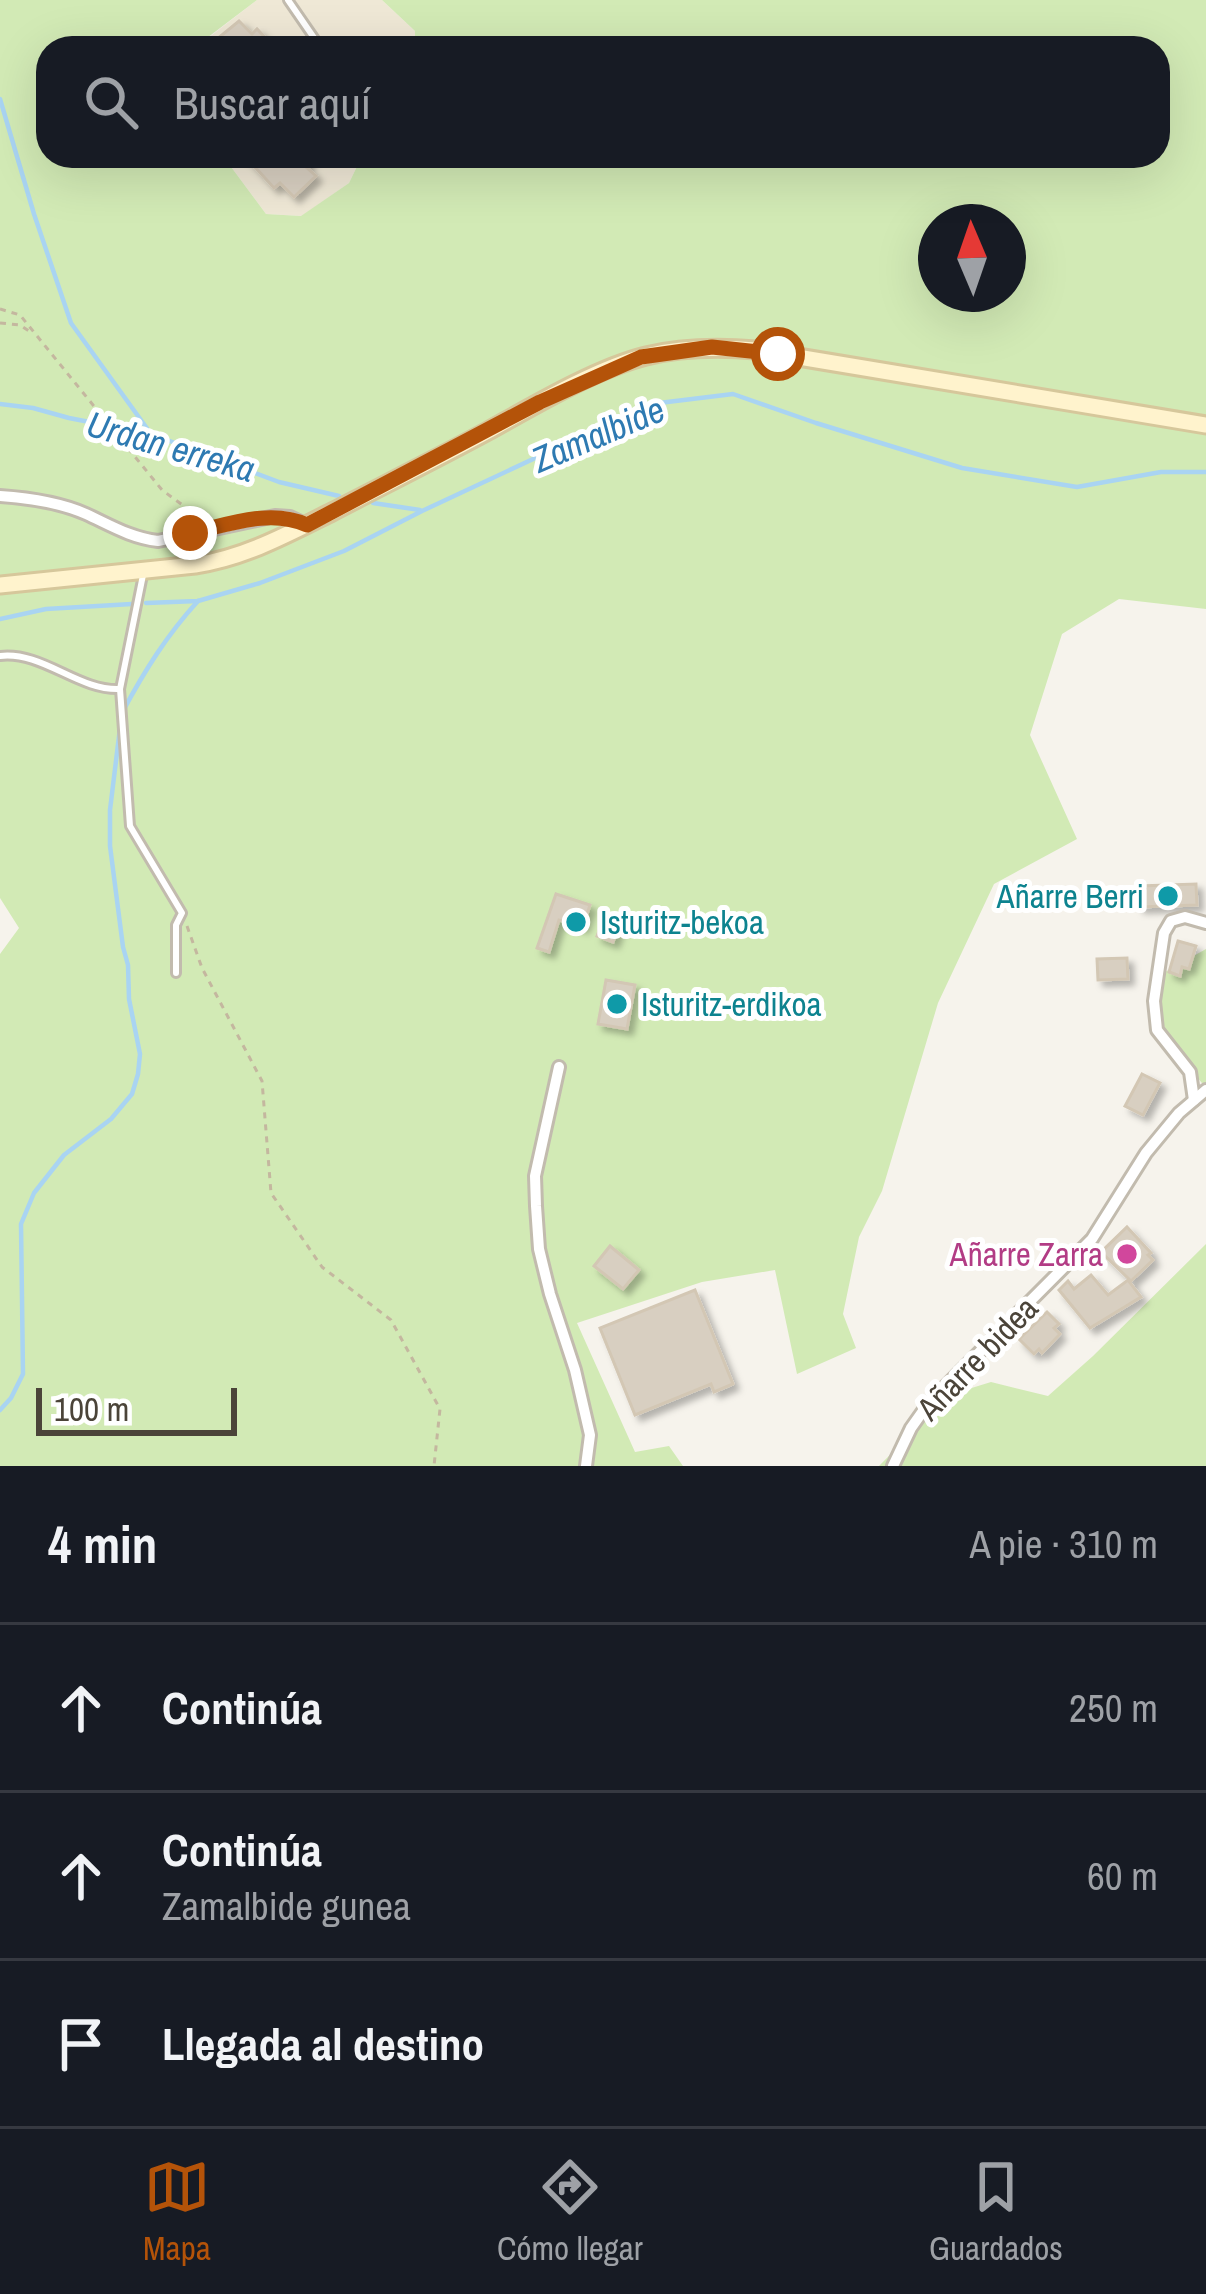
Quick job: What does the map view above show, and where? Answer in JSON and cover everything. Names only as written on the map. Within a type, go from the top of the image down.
[{"type":"main road","points":[[0,585],[216,562],[244,553],[602,373],[641,357],[686,349],[757,350],[1206,424]]},
{"type":"street","points":[[0,496],[52,502],[142,539],[158,541],[275,516],[307,525]]},
{"type":"street","points":[[1194,1100],[1190,1072],[1156,1030],[1154,1001],[1164,933],[1171,921],[1185,917],[1206,923]]},
{"type":"street","points":[[559,1067],[535,1176],[536,1205],[539,1249],[590,1435],[586,1466]]},
{"type":"street","name":"Añarre bidea","points":[[893,1466],[928,1404],[1092,1239],[1146,1153],[1179,1113],[1206,1090]]},
{"type":"lane","points":[[288,0],[314,36]]},
{"type":"lane","points":[[145,570],[120,689],[130,826],[182,913],[176,925],[176,973]]},
{"type":"lane","points":[[0,656],[44,663],[102,690],[120,689]]},
{"type":"path","points":[[0,309],[20,315],[162,490],[214,528]]},
{"type":"path","points":[[0,323],[20,325],[37,336]]},
{"type":"path","points":[[182,913],[202,968],[262,1081],[271,1193],[322,1267],[391,1320],[440,1409],[434,1466]]},
{"type":"shaded area","points":[[257,0],[382,0],[415,31],[415,36],[211,36]]},
{"type":"shaded area","points":[[232,168],[356,168],[349,183],[302,216],[266,214]]},
{"type":"green space","points":[[0,0],[257,0],[210,36],[36,36],[36,168],[232,168],[266,214],[301,216],[349,183],[356,168],[1170,168],[1170,36],[415,36],[382,0],[1206,0],[1206,609],[1119,599],[1062,634],[1030,735],[1077,839],[994,884],[938,1003],[882,1191],[859,1237],[843,1314],[856,1348],[797,1374],[775,1270],[702,1282],[577,1323],[635,1452],[669,1446],[683,1466],[0,1466],[0,954],[19,928],[0,898]]},
{"type":"green space","points":[[1206,949],[1206,1088],[1160,1032],[1156,977]]},
{"type":"green space","points":[[1206,1244],[1206,1466],[879,1466],[949,1395],[991,1382],[1048,1396]]},
{"type":"building","points":[[239,21],[252,34],[257,29],[264,36],[221,36]]},
{"type":"building","points":[[256,168],[307,168],[316,176],[294,197],[280,183],[274,188]]},
{"type":"building","name":"Añarre Berri","points":[[1196,884],[1197,905],[1139,907],[1139,886]]},
{"type":"building","name":"Isturitz-bekoa","points":[[556,894],[590,905],[583,927],[559,920],[549,952],[537,948]]},
{"type":"building","points":[[605,914],[621,919],[613,942],[597,936]]},
{"type":"building","points":[[1178,941],[1196,946],[1189,969],[1182,967],[1180,976],[1169,972]]},
{"type":"building","points":[[1127,958],[1128,979],[1098,980],[1097,959]]},
{"type":"building","name":"Isturitz-erdikoa","points":[[606,980],[635,985],[627,1029],[598,1024]]},
{"type":"building","points":[[1142,1074],[1160,1083],[1143,1115],[1125,1106]]},
{"type":"building","name":"Añarre Zarra","points":[[1127,1227],[1153,1260],[1131,1281],[1101,1252]]},
{"type":"building","points":[[610,1246],[639,1270],[623,1289],[594,1266]]},
{"type":"building","points":[[1091,1275],[1108,1295],[1128,1280],[1141,1297],[1090,1328],[1059,1290],[1068,1281],[1074,1289]]},
{"type":"building","points":[[695,1290],[733,1384],[714,1392],[711,1384],[635,1415],[600,1328]]},
{"type":"building","points":[[1047,1312],[1059,1324],[1054,1328],[1060,1334],[1042,1353],[1039,1349],[1034,1354],[1019,1339]]},
{"type":"waterway","points":[[0,99],[71,323],[151,434]]},
{"type":"waterway","name":"Zamalbide","points":[[146,603],[198,601],[344,551],[651,404],[733,394],[962,468],[1077,487],[1161,472],[1206,472]]},
{"type":"waterway","name":"Urdan erreka","points":[[0,404],[151,434],[279,482],[339,496]]},
{"type":"waterway","name":"Urdan erreka","points":[[373,503],[420,510]]},
{"type":"waterway","points":[[123,711],[157,653],[198,601]]},
{"type":"waterway","name":"Zamalbide","points":[[0,619],[46,609],[132,604]]},
{"type":"waterway","points":[[0,1410],[23,1374],[21,1224],[34,1193],[64,1155],[111,1119],[132,1094],[138,1074],[140,1054],[110,846],[120,728]]},
{"type":"place","name":"Añarre Berri","points":[[1168,896]]},
{"type":"place","name":"Isturitz-bekoa","points":[[576,922]]},
{"type":"place","name":"Isturitz-erdikoa","points":[[617,1004]]},
{"type":"place","name":"Añarre Zarra","points":[[1127,1254]]},
{"type":"route","points":[[190,533],[275,516],[307,525],[540,402],[641,357],[712,347],[778,354]]}]
